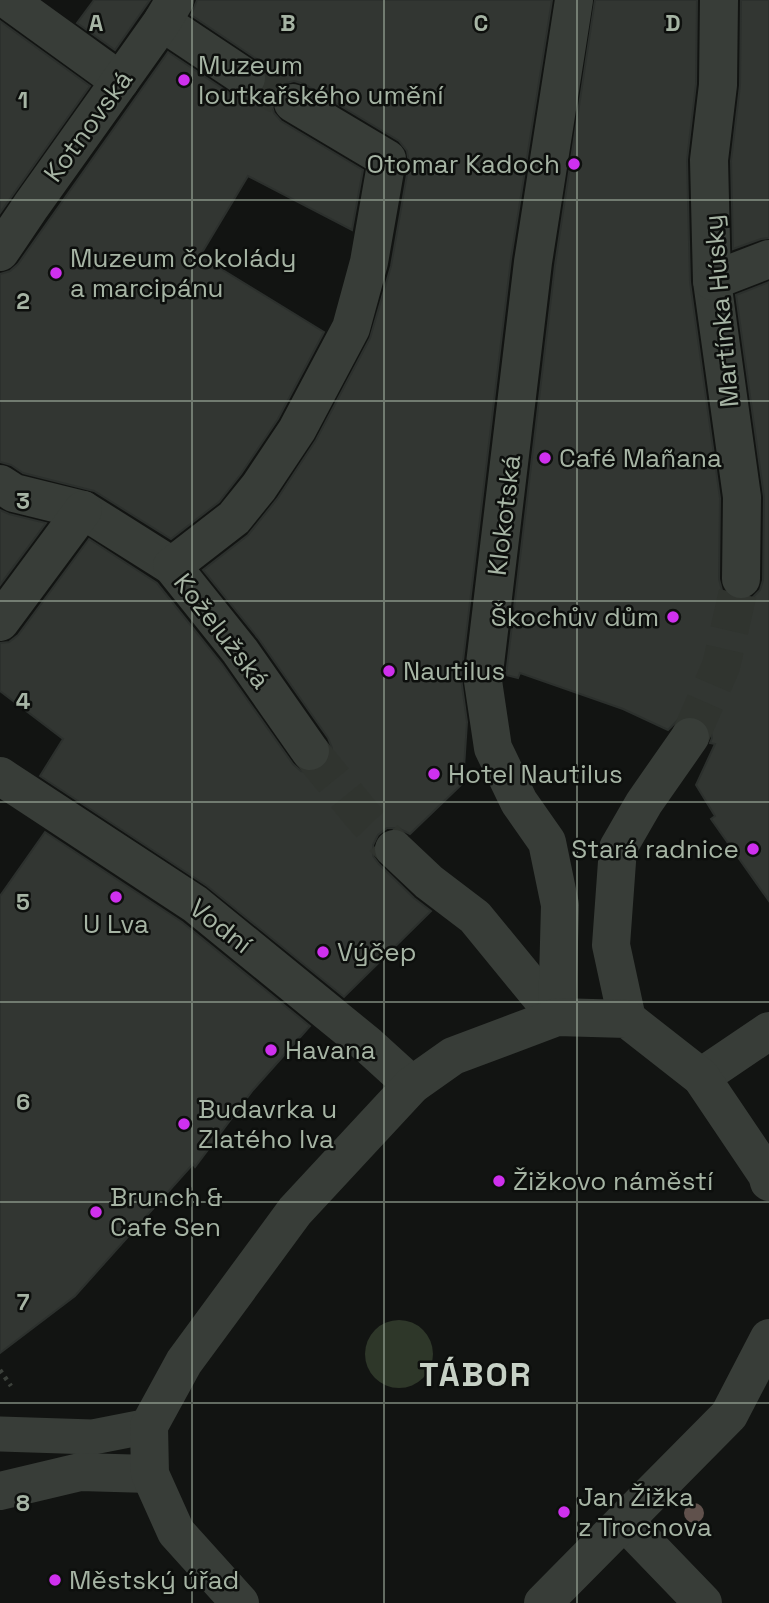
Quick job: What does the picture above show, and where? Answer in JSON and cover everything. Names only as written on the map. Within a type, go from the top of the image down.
[{"type":"street","points":[[8,0],[120,81]]},
{"type":"street","name":"Klokotská","points":[[558,1017],[560,905],[547,842],[519,802],[493,748],[483,681],[533,262],[574,0]]},
{"type":"street","name":"Martínka Húsky","points":[[719,0],[718,85],[709,160],[712,282],[755,489],[741,579]]},
{"type":"street","points":[[169,11],[246,78]]},
{"type":"street","name":"Kotnovská","points":[[0,252],[169,11]]},
{"type":"street","points":[[172,566],[234,518],[298,430],[351,328],[369,262],[387,159],[293,103]]},
{"type":"street","points":[[712,282],[769,259]]},
{"type":"street","name":"Koželužská","points":[[0,484],[13,493],[83,510],[172,566],[240,651],[310,751]]},
{"type":"street","points":[[0,622],[83,510]]},
{"type":"street","points":[[627,1019],[611,945],[618,848],[644,803],[690,737]]},
{"type":"street","name":"Vodní","points":[[5,787],[195,904],[368,1045],[412,1085]]},
{"type":"street","points":[[394,849],[429,882],[475,917],[558,1017]]},
{"type":"street","points":[[240,1603],[176,1532],[150,1474],[149,1426],[184,1362],[295,1211],[412,1085],[453,1056],[558,1017],[627,1019],[701,1077],[769,1182]]},
{"type":"street","points":[[701,1077],[769,1031]]},
{"type":"street","points":[[543,1603],[729,1415],[769,1338]]},
{"type":"street","points":[[0,1434],[93,1437],[149,1426]]},
{"type":"street","points":[[0,1491],[80,1472],[150,1474]]},
{"type":"street","points":[[624,1521],[703,1603]]},
{"type":"shaded area","points":[[406,1320],[427,1335],[433,1347],[431,1367],[423,1378],[406,1388],[392,1388],[375,1378],[367,1367],[365,1347],[375,1330],[386,1322]]},
{"type":"building","points":[[94,0],[150,0],[115,50],[77,23]]},
{"type":"building","points":[[197,0],[552,0],[511,259],[461,678],[467,722],[463,783],[410,834],[398,828],[387,828],[378,835],[373,845],[373,856],[414,898],[431,911],[344,997],[207,886],[40,776],[63,739],[0,691],[0,643],[9,642],[18,635],[89,539],[157,583],[222,664],[293,764],[301,771],[313,773],[323,768],[330,760],[332,748],[328,738],[258,638],[203,570],[248,535],[277,499],[316,440],[370,338],[391,266],[409,163],[407,151],[399,141],[304,84],[294,81],[283,84],[274,92],[271,102],[274,113],[281,121],[363,170],[352,230],[248,176],[200,256],[324,332],[278,419],[219,502],[171,539],[94,491],[23,473],[0,462],[0,274],[10,271],[18,264],[168,52],[244,100],[255,98],[264,90],[268,79],[265,68],[258,60],[191,15]]},
{"type":"building","points":[[595,0],[697,0],[696,84],[687,160],[690,282],[720,498],[719,579],[722,590],[730,598],[740,601],[752,598],[760,590],[763,580],[764,497],[736,295],[769,282],[769,901],[711,819],[715,816],[696,785],[715,744],[710,743],[710,728],[703,720],[693,715],[681,717],[668,730],[623,709],[520,673],[518,678],[506,675],[555,265]]},
{"type":"building","points":[[741,0],[769,0],[769,238],[733,249],[731,161],[740,85]]},
{"type":"building","points":[[0,21],[90,86],[0,213]]},
{"type":"building","points":[[0,510],[46,523],[0,585]]},
{"type":"building","points":[[45,832],[182,922],[310,1026],[253,1090],[195,1167],[193,1164],[75,1296],[0,1353],[0,896]]},
{"type":"tunnel","points":[[246,78],[293,103]]},
{"type":"tunnel","points":[[690,737],[721,666],[741,579]]},
{"type":"tunnel","points":[[310,751],[362,815],[394,849]]},
{"type":"place","name":"Muzeum loutkařského umění","points":[[184,80]]},
{"type":"place","name":"Otomar Kadoch","points":[[574,164]]},
{"type":"place","name":"Muzeum čokolády a marcipánu","points":[[56,273]]},
{"type":"place","name":"Café Mañana","points":[[545,458]]},
{"type":"place","name":"Škochův dům","points":[[673,617]]},
{"type":"place","name":"Nautilus","points":[[389,671]]},
{"type":"place","name":"Hotel Nautilus","points":[[434,774]]},
{"type":"place","name":"Stará radnice","points":[[753,849]]},
{"type":"place","name":"U Lva","points":[[116,897]]},
{"type":"place","name":"Výčep","points":[[323,952]]},
{"type":"place","name":"Havana","points":[[271,1050]]},
{"type":"place","name":"Budavrka u Zlatého lva","points":[[184,1124]]},
{"type":"place","name":"Žižkovo náměstí","points":[[499,1181]]},
{"type":"place","name":"Brunch & Cafe Sen","points":[[96,1212]]},
{"type":"place","name":"Jan Žižka z Trocnova","points":[[564,1512]]},
{"type":"place","name":"Městský úřad","points":[[55,1580]]},
{"type":"district","name":"TÁBOR","points":[[476,1375]]}]
